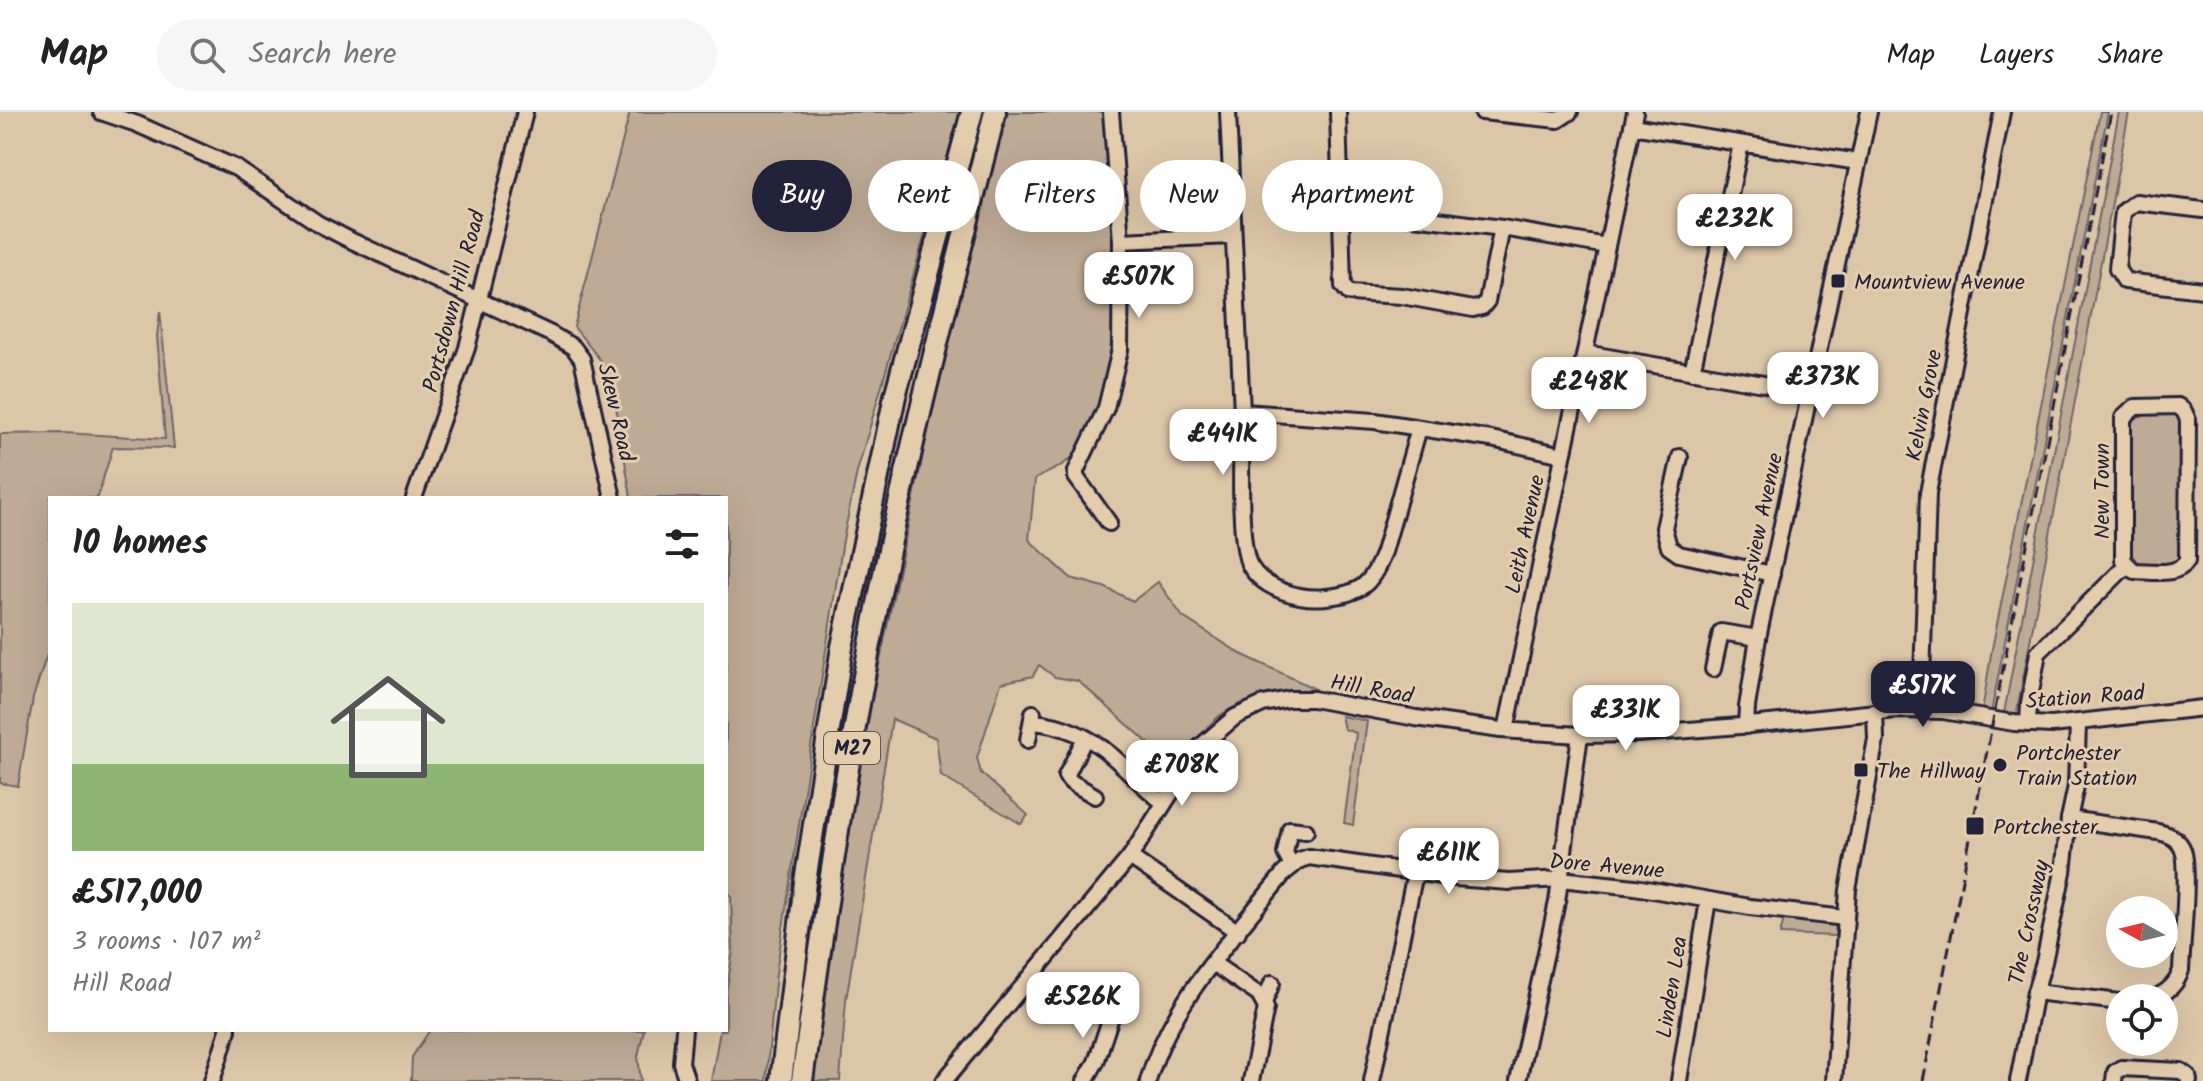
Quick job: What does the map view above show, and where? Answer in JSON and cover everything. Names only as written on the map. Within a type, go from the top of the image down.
[{"type":"highway","name":"M27","points":[[781,1081],[805,882],[842,647],[895,396],[972,112]]},
{"type":"highway","name":"M27","points":[[802,1081],[827,888],[868,654],[918,419],[995,112]]},
{"type":"street","name":"Skew Road","points":[[101,112],[137,124],[236,168],[319,224],[573,347],[582,359],[613,496]]},
{"type":"street","name":"Portsdown Hill Road","points":[[415,496],[467,348],[525,112]]},
{"type":"street","points":[[1109,523],[1076,477],[1076,471],[1097,429],[1120,350],[1121,241],[1111,112]]},
{"type":"street","points":[[1228,112],[1242,412],[1242,510],[1247,558],[1251,568],[1273,586],[1304,597],[1353,593],[1367,585],[1378,569],[1419,428]]},
{"type":"street","points":[[1338,112],[1339,160]]},
{"type":"street","points":[[1482,112],[1558,120],[1568,114]]},
{"type":"street","name":"Portsview Avenue","points":[[1746,726],[1758,638],[1869,112]]},
{"type":"street","name":"Kelvin Grove","points":[[1921,710],[1928,493],[2002,112]]},
{"type":"street","points":[[1634,119],[1741,144],[1858,162]]},
{"type":"street","name":"Leith Avenue","points":[[1506,730],[1634,119]]},
{"type":"street","points":[[1692,372],[1741,144]]},
{"type":"street","points":[[2203,210],[2136,202],[2123,212],[2117,269],[2125,281],[2203,290]]},
{"type":"street","points":[[1443,221],[1607,246]]},
{"type":"street","points":[[1341,232],[1343,286],[1349,293],[1402,296],[1473,309],[1482,307],[1487,301],[1502,228]]},
{"type":"street","points":[[1121,241],[1232,236]]},
{"type":"street","points":[[1585,353],[1810,392]]},
{"type":"street","name":"New Town","points":[[2178,406],[2184,411],[2188,420],[2195,490],[2185,565],[2173,571],[2134,571],[2123,560],[2123,418],[2129,410],[2135,407],[2178,406]]},
{"type":"street","points":[[1242,412],[1330,417],[1419,428],[1491,439],[1563,455]]},
{"type":"street","points":[[1680,457],[1664,528],[1669,547],[1679,554],[1772,574]]},
{"type":"street","name":"New Town","points":[[2028,724],[2027,711],[2038,653],[2127,565]]},
{"type":"street","points":[[1713,669],[1721,632],[1758,638]]},
{"type":"street","name":"Hill Road","points":[[944,1081],[1130,857],[1195,754],[1214,733],[1248,709],[1275,701],[1319,700],[1416,718],[1506,730],[1580,735],[1746,726],[1875,712],[1921,710],[1971,716]]},
{"type":"street","name":"Station Road","points":[[1971,716],[2028,724],[2078,723],[2203,708]]},
{"type":"street","points":[[1834,1081],[1848,890],[1876,739],[1875,712]]},
{"type":"street","points":[[1028,740],[1033,718],[1085,738],[1111,754],[1146,790],[1163,802]]},
{"type":"street","name":"The Crossway","points":[[2018,1081],[2063,872],[2078,768],[2078,723]]},
{"type":"street","points":[[1518,1081],[1560,879],[1580,735]]},
{"type":"street","points":[[1085,738],[1066,776],[1095,796]]},
{"type":"street","points":[[2069,819],[2158,832],[2171,837],[2183,849],[2181,970],[2174,984]]},
{"type":"street","points":[[1148,1081],[1174,1020],[1238,932],[1292,866],[1285,853],[1290,829],[1306,831]]},
{"type":"street","name":"Dore Avenue","points":[[1292,866],[1300,860],[1319,856],[1415,873],[1509,882],[1560,879],[1635,887],[1845,918]]},
{"type":"street","points":[[1130,857],[1238,932]]},
{"type":"street","points":[[1372,1081],[1415,873]]},
{"type":"street","name":"Linden Lea","points":[[1679,1081],[1708,900]]},
{"type":"street","points":[[1214,964],[1250,987],[1264,1003]]},
{"type":"street","points":[[1251,1081],[1265,1016],[1264,1003],[1272,983]]},
{"type":"street","points":[[2035,992],[2106,1000]]},
{"type":"street","points":[[1105,1081],[1087,1079],[1111,1017]]},
{"type":"street","points":[[212,1081],[227,1032]]},
{"type":"street","points":[[684,1032],[681,1063],[687,1081]]},
{"type":"street","points":[[2114,1081],[2115,1072],[2121,1068],[2147,1068],[2181,1071],[2189,1081]]},
{"type":"shaded area","points":[[630,112],[960,112],[946,160],[868,160],[868,232],[926,232],[857,472],[843,540],[776,973],[766,1081],[711,1081],[720,1032],[728,1032],[728,982],[733,951],[731,896],[728,893],[728,496],[631,496],[615,400],[601,361],[574,327]]},
{"type":"shaded area","points":[[1008,112],[1105,112],[1108,160],[995,160]]},
{"type":"shaded area","points":[[2100,112],[2108,112],[1991,713],[1982,712],[1991,654]]},
{"type":"shaded area","points":[[2119,112],[2129,112],[2017,711],[2023,712],[2018,718],[2003,718]]},
{"type":"shaded area","points":[[995,160],[995,232],[1112,232],[1114,304],[1105,379],[1094,415],[1075,453],[1064,464],[1035,479],[1029,540],[1071,578],[1104,587],[1133,601],[1158,582],[1183,617],[1241,654],[1315,689],[1315,694],[1267,697],[1232,708],[1209,725],[1177,768],[1078,681],[1055,677],[1039,665],[1033,676],[1001,683],[977,758],[981,773],[1028,815],[1021,824],[941,776],[936,738],[892,719],[846,1000],[840,1081],[812,1081],[843,838],[948,334],[976,232],[979,232],[979,219]]},
{"type":"shaded area","points":[[160,311],[174,448],[113,447],[98,496],[48,496],[48,651],[33,698],[18,786],[0,783],[0,434],[65,433],[165,439],[157,336]]},
{"type":"shaded area","points":[[2175,410],[2183,418],[2184,556],[2172,568],[2129,564],[2127,429],[2131,413]]},
{"type":"shaded area","points":[[1341,716],[1367,721],[1353,825],[1344,823],[1356,733],[1344,729]]},
{"type":"shaded area","points":[[1784,919],[1836,924],[1835,936],[1780,934]]},
{"type":"shaded area","points":[[429,1032],[644,1032],[638,1056],[641,1081],[411,1081],[412,1057]]},
{"type":"railway","points":[[1923,1081],[2111,112]]},
{"type":"place","name":"Mountview Avenue","points":[[1838,281]]},
{"type":"place","name":"Portchester Train Station","points":[[2000,765]]},
{"type":"place","name":"The Hillway","points":[[1861,770]]},
{"type":"place","name":"Portchester","points":[[1975,826]]}]
